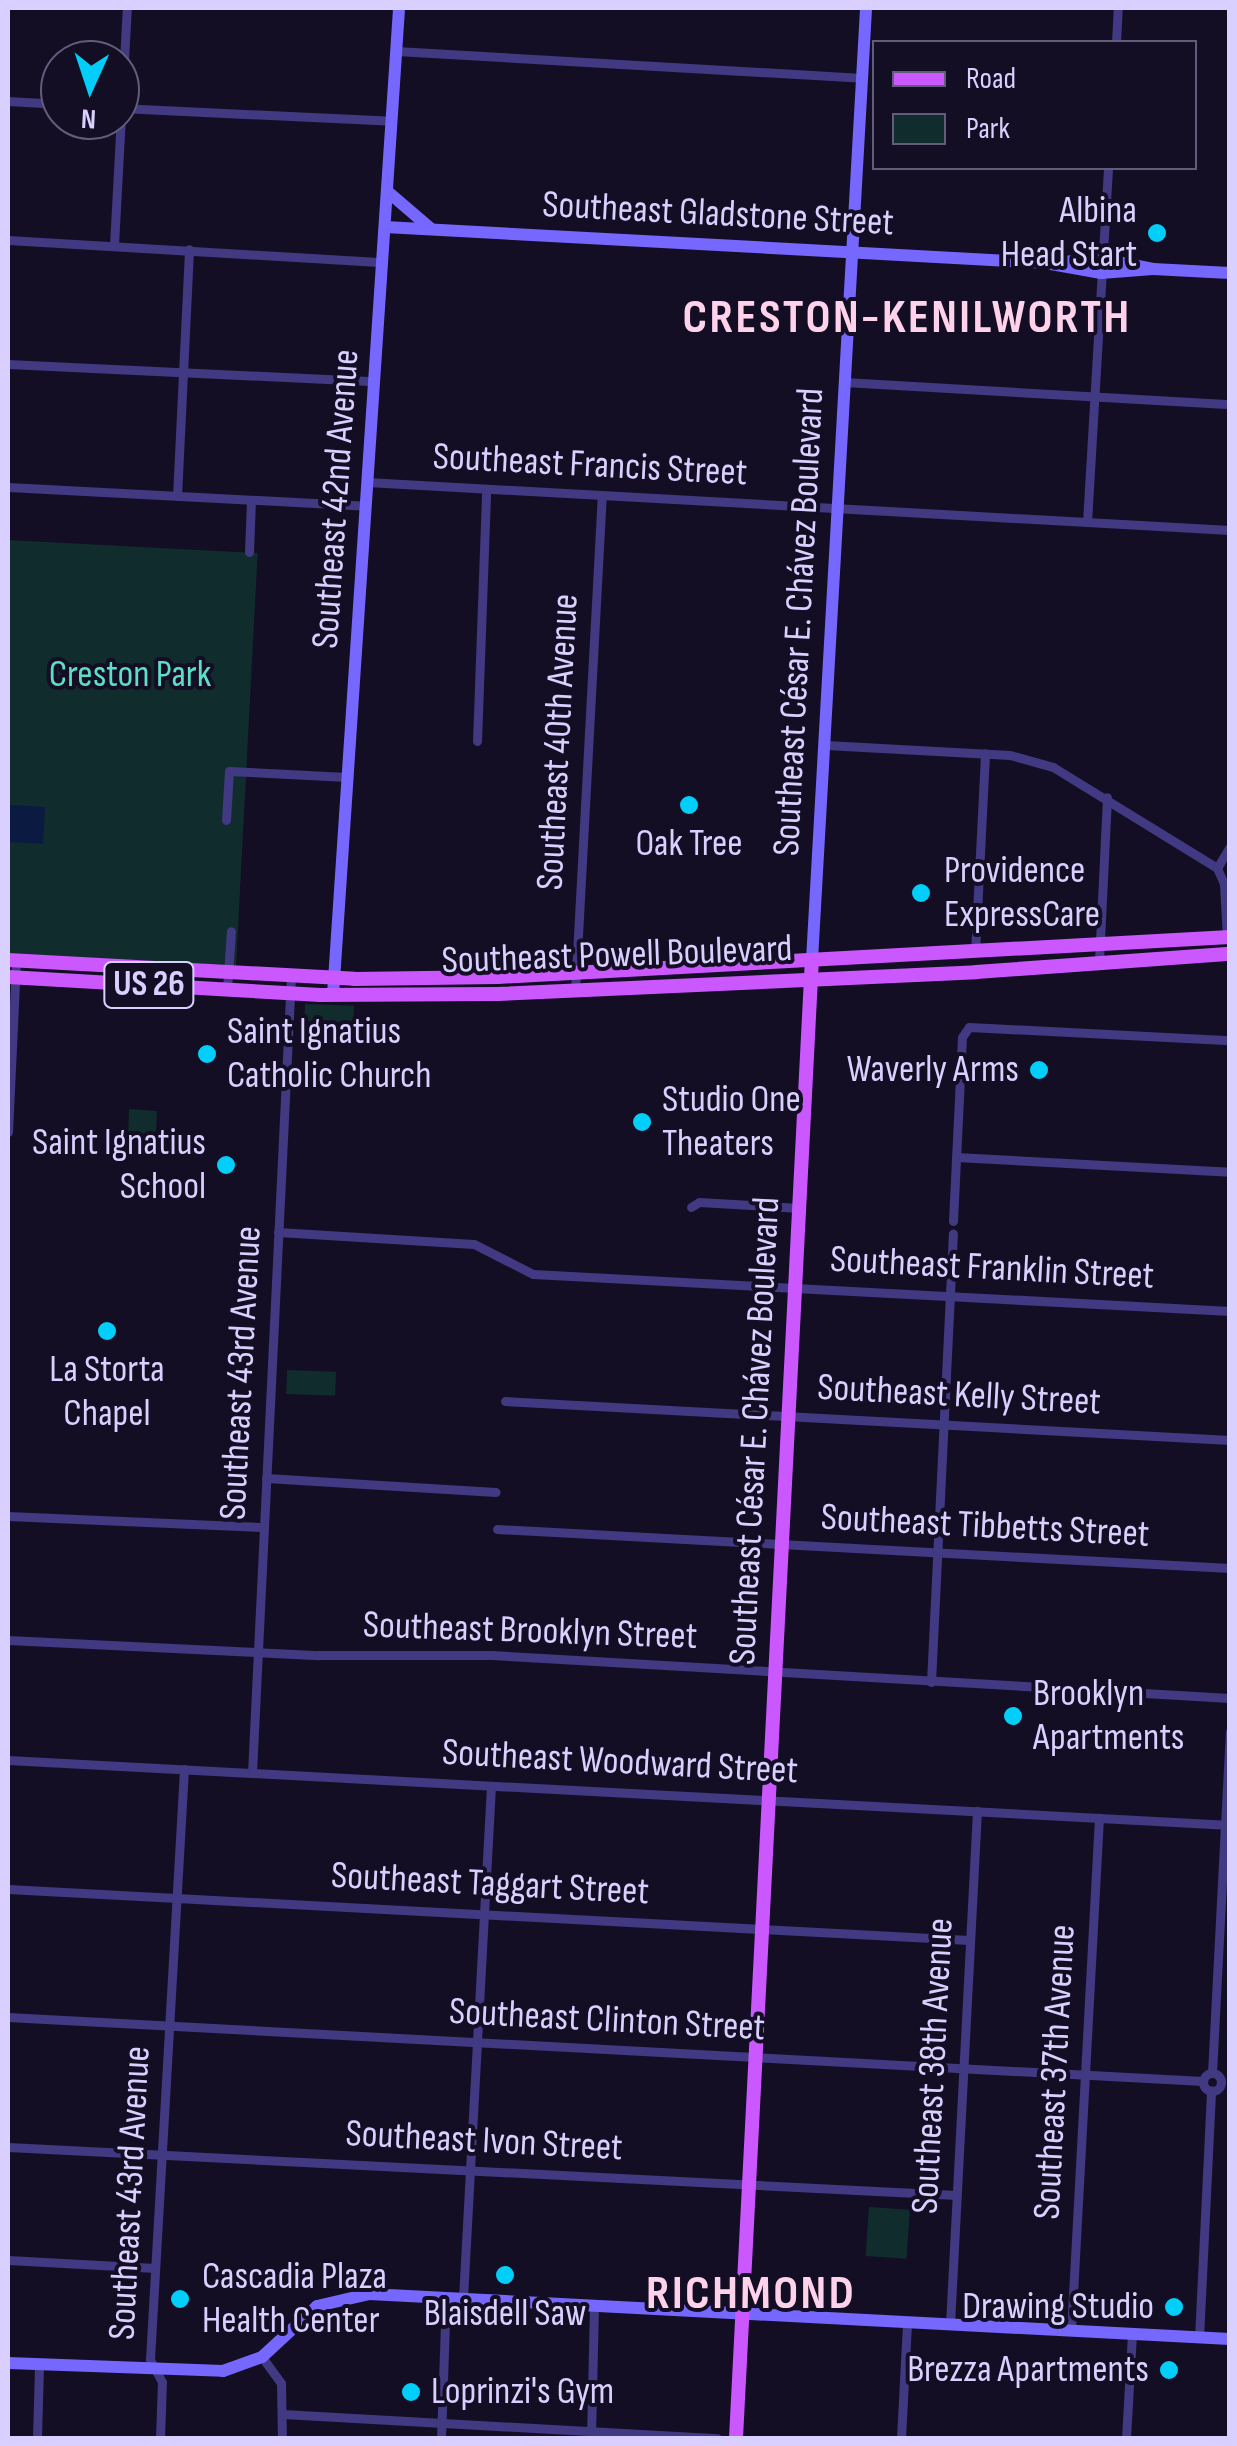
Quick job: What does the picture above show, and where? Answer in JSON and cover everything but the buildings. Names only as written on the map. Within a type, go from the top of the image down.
[{"type":"main road","name":"Southeast 42nd Avenue","points":[[333,995],[399,8]]},
{"type":"main road","name":"Southeast César E. Chávez Boulevard","points":[[736,2438],[812,960],[866,8]]},
{"type":"main road","points":[[387,191],[430,228]]},
{"type":"main road","name":"Southeast Gladstone Street","points":[[384,227],[1230,273]]},
{"type":"main road","points":[[1213,955],[1228,938]]},
{"type":"main road","name":"Southeast Powell Boulevard","points":[[12,961],[334,978],[576,972],[1228,938]]},
{"type":"main road","name":"Southeast Powell Boulevard","points":[[11,978],[333,995],[575,991],[1230,954]]},
{"type":"main road","points":[[8,2363],[217,2372],[262,2357],[303,2316],[327,2301],[368,2294],[1230,2339]]},
{"type":"street","points":[[126,40],[128,8]]},
{"type":"street","points":[[1116,40],[1118,8]]},
{"type":"street","points":[[396,51],[862,78]]},
{"type":"street","points":[[8,102],[40,103]]},
{"type":"street","points":[[140,109],[392,121]]},
{"type":"street","points":[[114,245],[119,140]]},
{"type":"street","points":[[1086,522],[1108,170]]},
{"type":"street","points":[[8,240],[382,262]]},
{"type":"street","points":[[178,496],[189,249]]},
{"type":"street","points":[[8,364],[374,381]]},
{"type":"street","points":[[844,382],[1230,404]]},
{"type":"street","name":"Southeast Francis Street","points":[[367,482],[1230,530]]},
{"type":"street","points":[[8,488],[365,506]]},
{"type":"street","points":[[477,741],[486,490]]},
{"type":"street","name":"Southeast 40th Avenue","points":[[575,991],[602,496]]},
{"type":"street","points":[[249,552],[251,500]]},
{"type":"street","points":[[826,745],[985,753],[1042,763],[1106,797],[1217,868],[1224,884],[1228,938]]},
{"type":"street","points":[[975,952],[985,753]]},
{"type":"street","points":[[226,820],[229,772],[347,777]]},
{"type":"street","points":[[1099,962],[1106,797]]},
{"type":"street","points":[[1217,868],[1230,846]]},
{"type":"street","points":[[227,989],[231,932]]},
{"type":"street","points":[[8,1132],[12,961]]},
{"type":"street","name":"Southeast 43rd Avenue","points":[[252,1773],[291,976]]},
{"type":"street","points":[[952,1221],[966,1030],[1230,1040]]},
{"type":"street","points":[[956,1157],[1230,1172]]},
{"type":"street","points":[[691,1207],[699,1202],[800,1208]]},
{"type":"street","name":"Southeast Franklin Street","points":[[278,1232],[474,1244],[533,1274],[1230,1311]]},
{"type":"street","points":[[930,1682],[953,1234]]},
{"type":"street","name":"Southeast Kelly Street","points":[[505,1401],[1230,1440]]},
{"type":"street","points":[[266,1478],[496,1492]]},
{"type":"street","points":[[8,1516],[263,1527]]},
{"type":"street","name":"Southeast Tibbetts Street","points":[[497,1529],[1230,1568]]},
{"type":"street","name":"Southeast Brooklyn Street","points":[[8,1640],[258,1653],[492,1655],[1230,1698]]},
{"type":"street","points":[[1198,2338],[1212,2090],[1203,2081],[1212,2073],[1230,1731]]},
{"type":"street","name":"Southeast Woodward Street","points":[[8,1760],[1228,1825]]},
{"type":"street","name":"Southeast 43rd Avenue","points":[[160,2438],[162,2382],[150,2359],[184,1769]]},
{"type":"street","points":[[463,2298],[491,1786]]},
{"type":"street","name":"Southeast 38th Avenue","points":[[950,2324],[977,1811]]},
{"type":"street","name":"Southeast 37th Avenue","points":[[1070,2330],[1098,1818]]},
{"type":"street","name":"Southeast Taggart Street","points":[[8,1889],[969,1940]]},
{"type":"street","name":"Southeast Clinton Street","points":[[8,2017],[1203,2081]]},
{"type":"street","points":[[1212,2073],[1225,2082],[1212,2090]]},
{"type":"street","name":"Southeast Ivon Street","points":[[8,2146],[956,2195]]},
{"type":"street","points":[[8,2260],[155,2268]]},
{"type":"street","points":[[441,2438],[446,2298]]},
{"type":"street","points":[[591,2435],[594,2306]]},
{"type":"street","points":[[901,2438],[907,2322]]},
{"type":"street","points":[[1126,2438],[1132,2334]]},
{"type":"street","points":[[262,2357],[281,2383],[282,2438]]},
{"type":"street","points":[[37,2438],[40,2365]]},
{"type":"street","points":[[283,2414],[591,2435],[717,2438]]},
{"type":"green space","name":"Creston Park","points":[[8,540],[258,553],[236,966],[8,954]]},
{"type":"green space","points":[[305,1004],[354,1006],[353,1026],[304,1024]]},
{"type":"green space","points":[[129,1109],[157,1111],[156,1131],[146,1138],[128,1137]]},
{"type":"green space","points":[[287,1370],[336,1372],[335,1396],[286,1394]]},
{"type":"green space","points":[[869,2207],[910,2210],[906,2259],[866,2256]]},
{"type":"water","points":[[9,805],[45,807],[43,844],[8,842]]},
{"type":"place","name":"Albina Head Start","points":[[1157,233]]},
{"type":"place","name":"Oak Tree","points":[[689,805]]},
{"type":"place","name":"Providence ExpressCare","points":[[921,893]]},
{"type":"place","name":"Saint Ignatius Catholic Church","points":[[207,1054]]},
{"type":"place","name":"Waverly Arms","points":[[1039,1070]]},
{"type":"place","name":"Studio One Theaters","points":[[642,1122]]},
{"type":"place","name":"Saint Ignatius School","points":[[226,1165]]},
{"type":"place","name":"La Storta Chapel","points":[[107,1331]]},
{"type":"place","name":"Brooklyn Apartments","points":[[1013,1716]]},
{"type":"place","name":"Blaisdell Saw","points":[[505,2275]]},
{"type":"place","name":"Cascadia Plaza Health Center","points":[[180,2299]]},
{"type":"place","name":"Drawing Studio","points":[[1174,2307]]},
{"type":"place","name":"Brezza Apartments","points":[[1169,2370]]},
{"type":"place","name":"Loprinzi's Gym","points":[[411,2392]]},
{"type":"district","name":"CRESTON-KENILWORTH","points":[[907,318]]},
{"type":"district","name":"RICHMOND","points":[[751,2294]]}]
